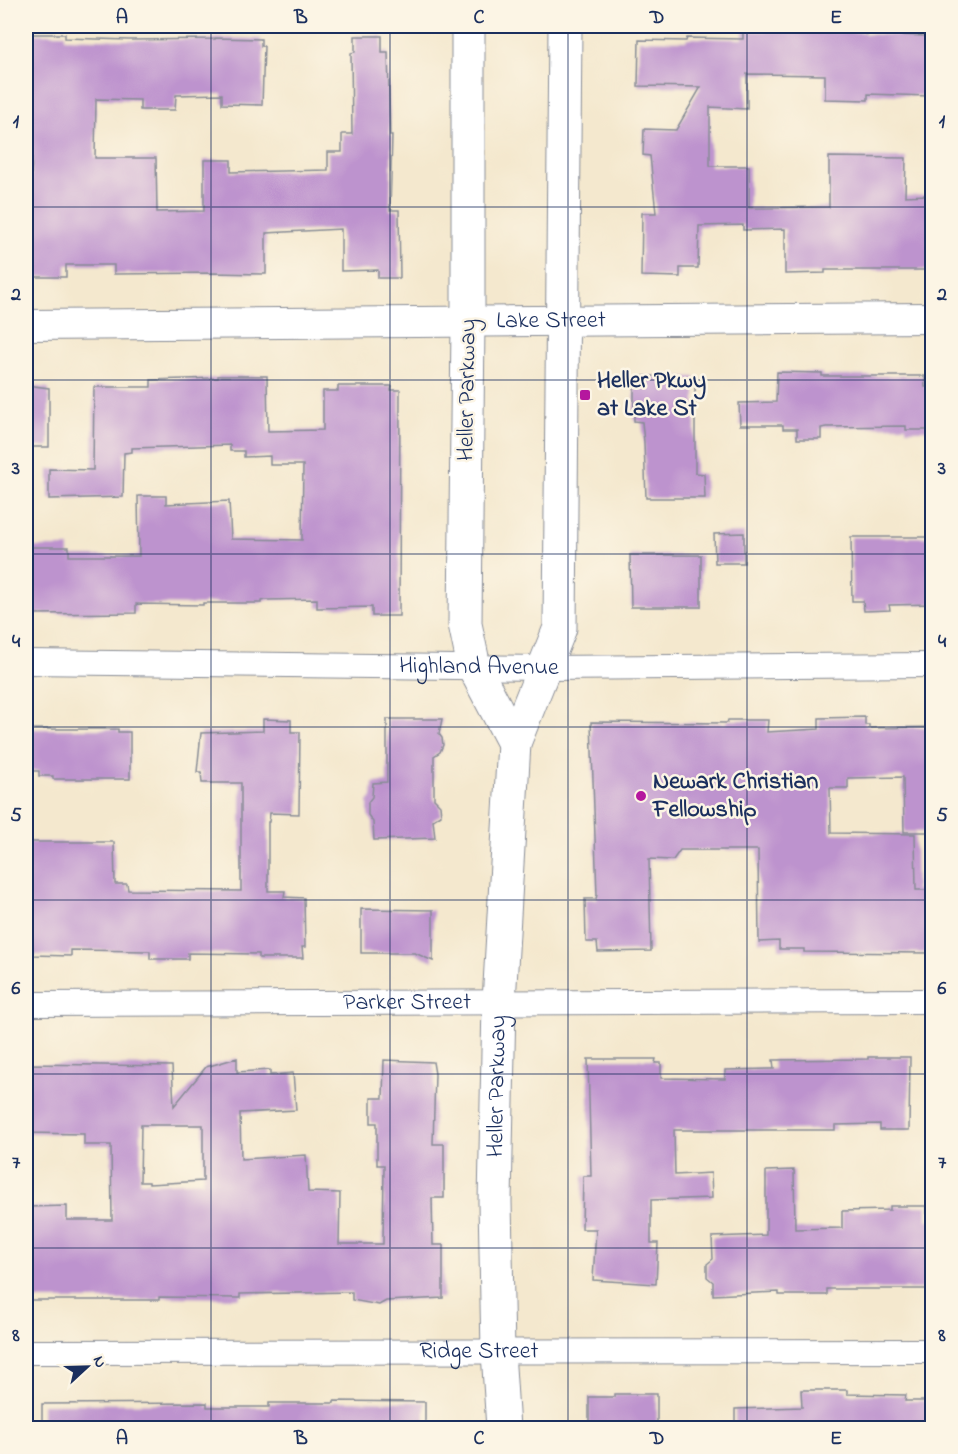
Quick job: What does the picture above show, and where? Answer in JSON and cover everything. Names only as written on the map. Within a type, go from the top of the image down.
[{"type":"main road","name":"Heller Parkway","points":[[468,26],[465,624],[474,667],[514,743]]},
{"type":"main road","name":"Heller Parkway","points":[[503,1428],[498,1352],[495,1202],[500,1002],[514,743],[561,628],[566,26]]},
{"type":"street","name":"Lake Street","points":[[26,325],[933,318]]},
{"type":"street","name":"Highland Avenue","points":[[26,662],[544,668],[933,665]]},
{"type":"street","name":"Parker Street","points":[[26,1004],[933,1001]]},
{"type":"street","name":"Ridge Street","points":[[26,1352],[933,1351]]},
{"type":"building","points":[[743,31],[865,32],[865,34],[927,36],[927,41],[931,42],[929,96],[868,94],[868,100],[825,99],[825,75],[747,74],[747,109],[710,107],[710,166],[749,166],[749,208],[829,207],[829,157],[906,158],[905,196],[928,195],[927,204],[933,204],[931,270],[825,270],[825,273],[785,274],[785,229],[743,230],[743,225],[699,226],[698,268],[680,268],[680,277],[641,276],[642,213],[656,213],[650,156],[643,155],[644,129],[676,130],[701,87],[638,86],[639,40],[743,39]]},
{"type":"building","points":[[26,34],[65,34],[65,38],[129,40],[261,39],[261,46],[264,46],[262,105],[222,104],[222,94],[176,95],[175,110],[140,110],[140,100],[96,99],[95,158],[156,158],[157,212],[204,211],[204,160],[231,160],[231,172],[328,170],[328,152],[342,152],[342,134],[352,134],[351,53],[355,52],[355,36],[382,36],[382,52],[388,52],[390,135],[392,135],[390,210],[399,210],[400,278],[378,278],[378,270],[341,271],[341,229],[266,233],[266,274],[114,274],[114,265],[66,265],[66,277],[26,277],[26,220],[29,220],[32,155],[26,155]]},
{"type":"building","points":[[777,372],[822,373],[822,376],[925,376],[925,387],[933,387],[933,430],[906,430],[906,426],[826,427],[821,428],[821,439],[797,439],[797,429],[783,429],[783,425],[740,425],[739,403],[776,402]]},
{"type":"building","points":[[218,376],[267,376],[268,431],[323,430],[323,391],[338,391],[338,386],[392,386],[391,390],[400,390],[399,616],[372,616],[372,607],[317,608],[317,599],[265,600],[261,603],[203,603],[203,605],[136,604],[136,613],[30,614],[30,608],[26,608],[26,547],[69,547],[69,556],[139,556],[138,496],[166,496],[166,504],[229,501],[231,539],[302,540],[303,465],[270,465],[270,456],[244,457],[244,451],[230,451],[230,445],[132,448],[132,452],[124,453],[123,497],[49,499],[49,469],[93,470],[94,387],[151,387],[151,380],[218,378]]},
{"type":"building","points":[[642,376],[695,377],[695,473],[704,474],[705,498],[646,498],[642,422],[634,421],[634,379],[642,380]]},
{"type":"building","points":[[26,385],[49,388],[49,447],[26,447]]},
{"type":"building","points":[[744,533],[744,563],[715,563],[714,534]]},
{"type":"building","points":[[851,537],[933,537],[933,604],[889,605],[890,610],[864,611],[863,601],[852,601]]},
{"type":"building","points":[[630,555],[701,555],[701,607],[631,607]]},
{"type":"building","points":[[865,717],[865,725],[869,725],[869,728],[933,727],[933,832],[904,832],[903,777],[848,778],[848,788],[830,788],[831,833],[915,834],[916,890],[933,890],[933,953],[804,952],[804,949],[779,949],[779,941],[759,942],[758,850],[680,850],[673,860],[649,859],[651,951],[598,952],[597,942],[586,942],[585,899],[596,899],[597,895],[591,722],[727,723],[728,720],[768,720],[767,732],[819,729],[819,718]]},
{"type":"building","points":[[263,719],[291,720],[291,732],[300,732],[299,814],[270,813],[268,891],[285,891],[284,897],[304,898],[305,947],[302,947],[303,958],[259,958],[259,954],[188,953],[188,959],[150,959],[150,951],[71,950],[71,956],[33,955],[32,931],[26,931],[28,868],[26,868],[26,842],[114,842],[115,884],[127,884],[128,890],[241,891],[241,783],[202,783],[201,772],[197,772],[201,733],[263,731]]},
{"type":"building","points":[[387,719],[442,719],[439,734],[443,745],[440,752],[434,756],[434,799],[440,805],[441,815],[433,820],[435,838],[374,840],[373,822],[368,815],[368,802],[372,797],[373,783],[387,782]]},
{"type":"building","points":[[26,729],[118,729],[118,732],[130,732],[130,779],[53,779],[53,776],[39,776],[39,771],[26,771]]},
{"type":"building","points":[[361,909],[433,910],[433,961],[415,953],[361,953]]},
{"type":"building","points":[[868,1057],[910,1057],[909,1130],[880,1130],[880,1124],[835,1125],[835,1130],[674,1130],[675,1175],[711,1173],[712,1198],[651,1200],[651,1243],[658,1243],[656,1284],[593,1280],[596,1229],[582,1229],[583,1176],[591,1176],[588,1059],[656,1059],[655,1063],[661,1063],[661,1078],[725,1079],[725,1070],[774,1069],[773,1060],[868,1059]]},
{"type":"building","points":[[237,1058],[237,1072],[270,1070],[270,1075],[293,1073],[296,1110],[240,1113],[241,1159],[306,1155],[308,1192],[340,1193],[339,1244],[383,1244],[384,1165],[377,1165],[377,1123],[371,1123],[371,1098],[383,1098],[384,1060],[433,1062],[435,1074],[433,1144],[444,1144],[444,1198],[432,1198],[433,1245],[443,1245],[443,1298],[386,1301],[379,1305],[352,1300],[352,1292],[240,1294],[240,1298],[159,1297],[159,1300],[26,1300],[26,1207],[67,1206],[67,1220],[112,1220],[111,1145],[84,1145],[84,1134],[26,1133],[26,1064],[172,1066],[174,1106],[206,1067]],"holes":[[[141,1125],[203,1125],[203,1181],[149,1184],[149,1182],[140,1182]]]},
{"type":"building","points":[[794,1170],[795,1229],[842,1228],[842,1211],[890,1210],[890,1206],[927,1206],[927,1221],[931,1221],[931,1289],[827,1289],[827,1295],[779,1295],[779,1292],[713,1295],[713,1282],[707,1277],[707,1264],[713,1259],[712,1237],[766,1235],[766,1171]]},
{"type":"building","points":[[801,1390],[847,1390],[847,1394],[906,1395],[905,1401],[933,1401],[933,1428],[735,1428],[735,1409],[802,1407]]},
{"type":"building","points":[[614,1394],[657,1394],[657,1428],[589,1428],[589,1397],[614,1397]]},
{"type":"building","points":[[334,1401],[425,1402],[425,1428],[42,1428],[42,1404],[207,1403],[207,1407],[269,1407],[269,1403],[334,1403]]},
{"type":"place","name":"Heller Pkwy at Lake St","points":[[585,395]]},
{"type":"place","name":"Newark Christian Fellowship","points":[[641,796]]}]
